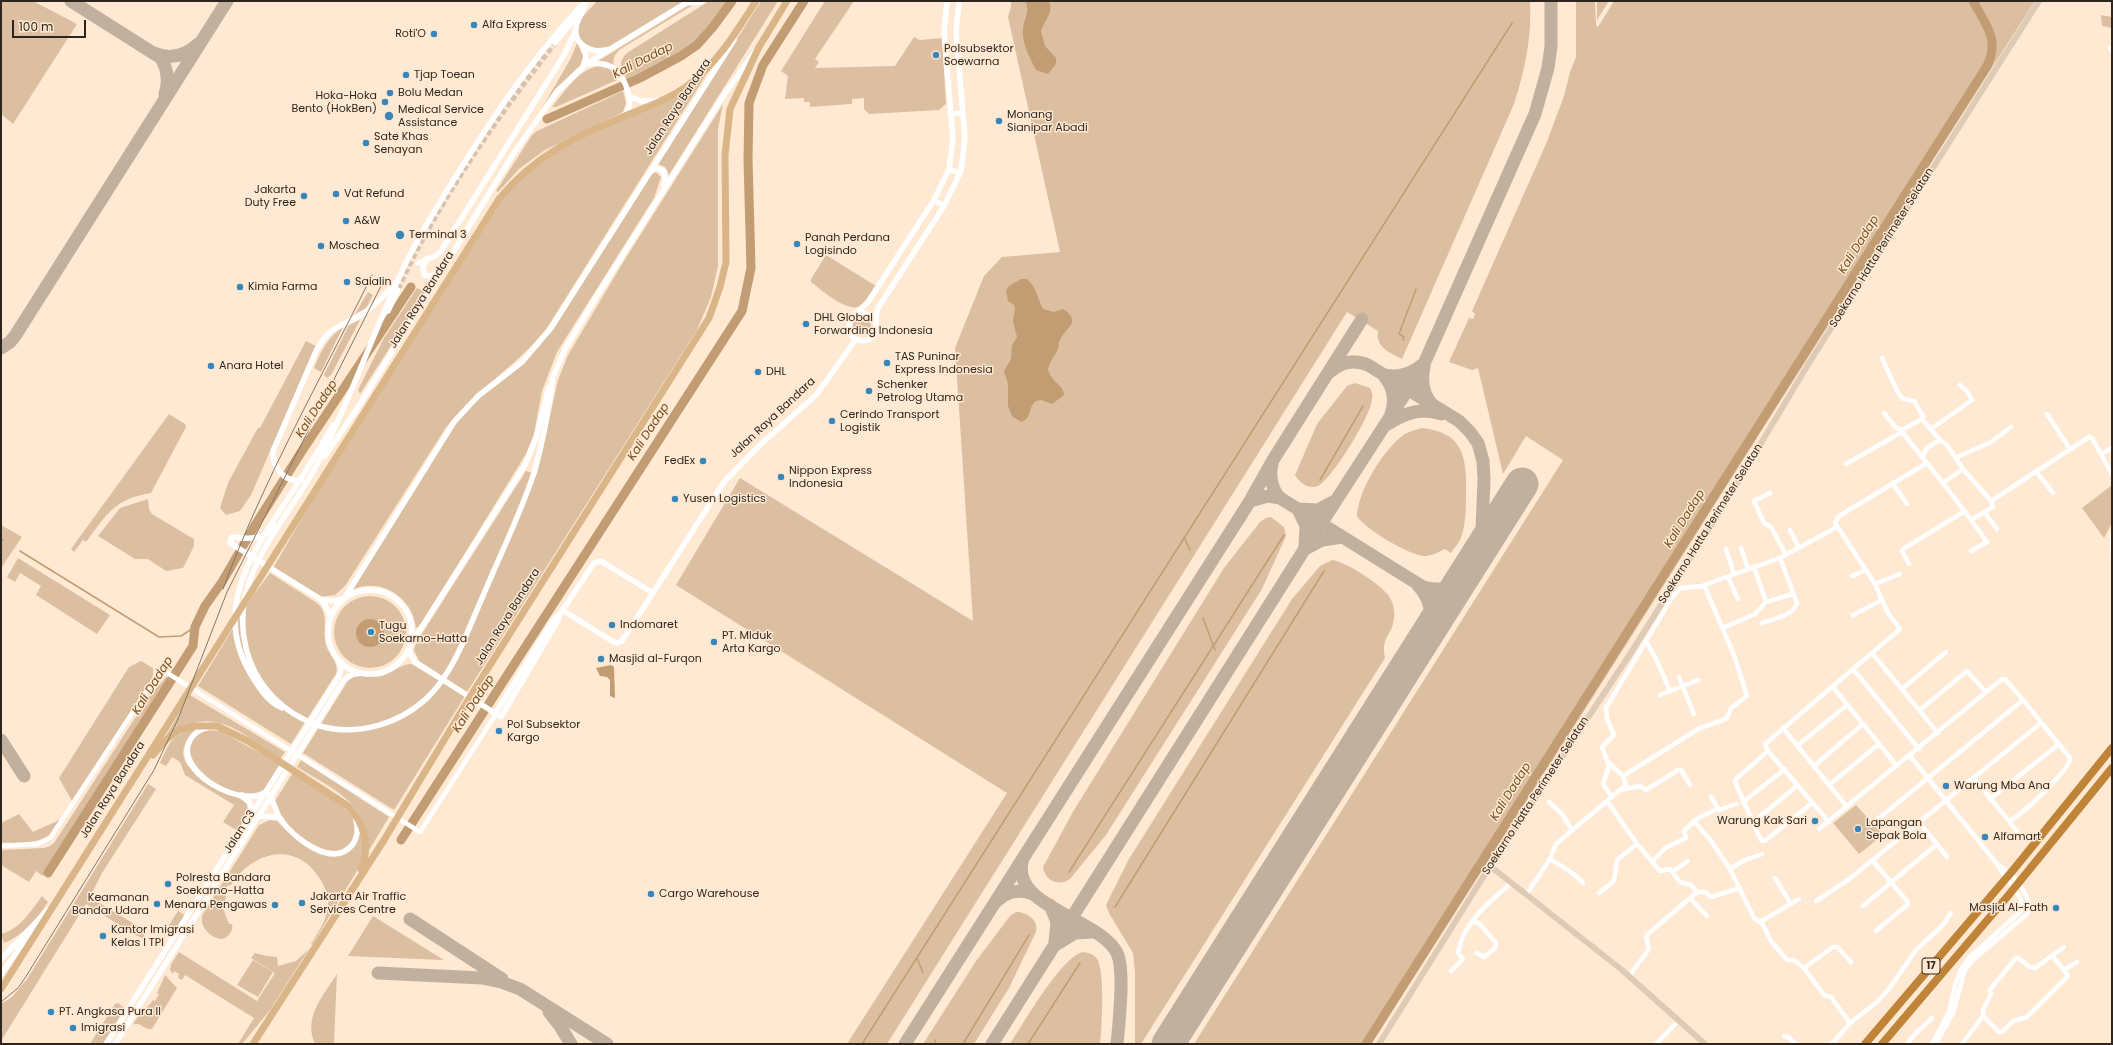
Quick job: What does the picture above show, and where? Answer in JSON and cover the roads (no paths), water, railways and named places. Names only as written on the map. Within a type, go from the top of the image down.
[{"type":"highway","name":"17","points":[[1865,1044],[2014,868],[2112,748]]},
{"type":"highway","name":"17","points":[[1882,1044],[2024,877],[2112,768]]},
{"type":"main road","name":"Jalan Raya Bandara","points":[[1,989],[196,677],[499,199],[525,171],[547,154],[616,120],[662,100],[695,80],[714,60],[756,1]]},
{"type":"main road","name":"Jalan Raya Bandara","points":[[253,1044],[403,809],[468,700],[701,332],[715,306],[726,262],[725,155],[730,109],[759,47],[787,1]]},
{"type":"main road","name":"Soekarno Hatta Perimeter Selatan","points":[[1379,1044],[1490,866],[1632,651],[1724,505],[1806,369],[2039,1]]},
{"type":"main road","points":[[136,775],[161,746],[179,730],[196,726],[211,725],[237,735],[342,801],[353,811],[362,828],[365,839],[364,862],[350,891]]},
{"type":"main road","points":[[1490,866],[1629,976],[1680,1020],[1705,1044]]},
{"type":"street","points":[[555,43],[590,1]]},
{"type":"street","points":[[947,1],[944,33],[953,139],[949,169],[934,200],[868,302],[851,318],[848,325],[850,334],[856,339],[865,340],[870,338],[876,332],[878,308],[944,206],[960,173],[965,137],[956,32],[959,1]]},
{"type":"street","points":[[687,2],[701,2]]},
{"type":"street","name":"Jalan Raya Bandara","points":[[322,600],[230,543],[232,537],[258,537],[273,530],[313,474],[441,273],[512,156],[545,108],[564,84],[585,66],[687,2]]},
{"type":"street","points":[[418,263],[428,260],[441,251],[564,55],[586,4]]},
{"type":"street","name":"Jalan Raya Bandara","points":[[553,376],[545,426],[534,473],[517,517],[459,649],[439,683],[425,699],[395,719],[362,729],[324,727],[286,710],[266,689],[254,673],[245,646],[242,610],[247,587],[256,563],[320,459],[349,398],[404,268],[443,197],[475,145],[526,72],[586,4]]},
{"type":"street","points":[[576,30],[586,56],[585,66],[602,64],[610,66],[618,73],[630,96],[637,100],[651,102],[662,100]]},
{"type":"street","name":"Jalan Raya Bandara","points":[[344,599],[454,422],[478,396],[522,362],[545,337],[728,50],[736,31]]},
{"type":"street","points":[[582,44],[588,50],[597,52],[617,45]]},
{"type":"street","name":"Jalan Raya Bandara","points":[[409,647],[525,465],[536,438],[553,376],[565,349],[593,302],[738,74],[759,47]]},
{"type":"street","points":[[616,120],[626,114],[629,107],[630,96]]},
{"type":"street","points":[[950,114],[963,113]]},
{"type":"street","points":[[648,174],[656,168],[662,170],[665,174],[664,185],[658,200]]},
{"type":"street","points":[[949,169],[960,173]]},
{"type":"street","points":[[934,200],[944,206]]},
{"type":"street","points":[[428,260],[423,267],[424,275],[430,276],[441,273]]},
{"type":"street","points":[[313,474],[304,480],[297,481],[284,477],[278,469],[273,454],[273,447],[321,341],[335,327],[367,310],[387,292],[407,269]]},
{"type":"street","points":[[286,710],[276,706],[260,690],[242,658],[236,630],[237,593],[253,553],[309,466],[359,380],[398,290]]},
{"type":"street","points":[[856,314],[868,314],[876,323]]},
{"type":"street","name":"Jalan Raya Bandara","points":[[561,612],[612,642],[617,643],[624,637],[724,482],[760,445],[817,394],[856,339]]},
{"type":"street","points":[[1882,358],[1898,393],[1903,398],[1914,401],[1923,416],[1922,419],[1940,440],[1947,445],[1963,469],[1991,500],[1993,507],[1971,520]]},
{"type":"street","points":[[1931,429],[1972,400],[1967,391],[1960,385]]},
{"type":"street","points":[[1884,413],[1896,428],[1902,431],[1987,542],[1971,551]]},
{"type":"street","points":[[2047,414],[2070,449]]},
{"type":"street","points":[[1846,464],[1922,419]]},
{"type":"street","points":[[1955,458],[1977,446],[1990,442],[2012,427]]},
{"type":"street","points":[[1991,500],[2091,437],[2112,474]]},
{"type":"street","points":[[1922,457],[1928,447],[1940,440]]},
{"type":"street","points":[[2101,454],[2112,448]]},
{"type":"street","points":[[1828,822],[1785,769],[1768,751],[1765,744],[1900,629],[1888,613],[1875,584],[1835,524],[1839,516],[1927,463]]},
{"type":"street","points":[[1943,483],[1963,469]]},
{"type":"street","points":[[2036,471],[2053,493]]},
{"type":"street","points":[[1893,484],[1907,504]]},
{"type":"street","points":[[1770,493],[1754,501],[1764,523],[1770,527],[1786,555]]},
{"type":"street","points":[[1909,564],[1902,551],[1903,549],[1965,512]]},
{"type":"street","points":[[1984,513],[1997,529]]},
{"type":"street","points":[[1612,797],[1603,784],[1609,770],[1608,762],[1602,747],[1614,735],[1607,719],[1606,708],[1678,589],[1704,586],[1705,584],[1780,558],[1837,527]]},
{"type":"street","points":[[1790,530],[1799,548]]},
{"type":"street","points":[[2112,535],[2112,551]]},
{"type":"street","points":[[1741,548],[1748,569]]},
{"type":"street","points":[[1726,549],[1734,574]]},
{"type":"street","points":[[1762,623],[1794,610],[1797,603],[1780,558]]},
{"type":"street","points":[[1,846],[38,844],[50,838],[160,670],[420,832],[497,715],[553,620],[561,612],[592,565],[599,561],[652,593]]},
{"type":"street","points":[[1754,567],[1766,602]]},
{"type":"street","points":[[1852,576],[1866,570]]},
{"type":"street","points":[[1875,584],[1900,574]]},
{"type":"street","points":[[1728,576],[1738,599]]},
{"type":"street","points":[[1623,776],[1700,728],[1727,718],[1731,708],[1747,696],[1723,628],[1704,586]]},
{"type":"street","points":[[322,600],[334,601],[367,591],[384,593],[396,600],[402,606],[409,618],[411,636],[409,647],[410,653],[415,662]]},
{"type":"street","points":[[1723,628],[1755,614],[1766,602],[1793,594]]},
{"type":"street","points":[[330,619],[344,599]]},
{"type":"street","points":[[322,600],[329,612],[329,638],[331,647],[338,659],[348,668],[361,673],[380,673],[405,660],[415,662],[497,715]]},
{"type":"street","points":[[1853,615],[1882,600]]},
{"type":"street","points":[[1646,641],[1657,661],[1670,691]]},
{"type":"street","points":[[400,662],[409,647]]},
{"type":"street","points":[[1902,689],[1946,652]]},
{"type":"street","points":[[1872,653],[1938,733]]},
{"type":"street","name":"Jalan C3","points":[[106,1044],[339,676],[341,669],[338,659]]},
{"type":"street","points":[[1854,669],[1919,749]]},
{"type":"street","points":[[1920,710],[1967,671],[1986,692]]},
{"type":"street","name":"Jalan C3","points":[[115,1044],[344,680],[353,674],[361,673]]},
{"type":"street","points":[[1679,677],[1694,714]]},
{"type":"street","points":[[1819,829],[1919,749],[1986,692],[2004,679],[2070,758],[2069,764],[2046,790],[2009,821]]},
{"type":"street","points":[[1660,695],[1698,680]]},
{"type":"street","points":[[1833,686],[1897,766]]},
{"type":"street","points":[[1878,819],[2023,700]]},
{"type":"street","points":[[1797,746],[1847,705]]},
{"type":"street","points":[[1816,901],[1848,880],[2041,723]]},
{"type":"street","points":[[1814,766],[1864,724]]},
{"type":"street","points":[[237,735],[213,728],[200,730],[190,739],[187,754],[192,768],[203,778],[221,789],[242,795],[254,796],[264,793],[270,796],[281,820],[292,832],[308,845],[328,853],[344,851],[351,846],[356,838],[357,824],[351,812],[331,794]]},
{"type":"street","points":[[1783,728],[1847,807]]},
{"type":"street","points":[[1830,785],[1879,744]]},
{"type":"street","points":[[1990,800],[2059,744]]},
{"type":"street","points":[[1768,751],[1736,779],[1735,782],[1752,823],[1762,841],[1766,840],[1812,803]]},
{"type":"street","points":[[1910,756],[1998,865],[2001,873],[2022,899],[2022,908],[1969,958],[1962,968],[1956,982],[1948,1012],[1932,1044]]},
{"type":"street","points":[[1526,895],[1550,859],[1556,844],[1608,801],[1626,782],[1623,776],[1608,762]]},
{"type":"street","points":[[1743,802],[1785,769]]},
{"type":"street","points":[[1620,790],[1640,786],[1646,790],[1678,770],[1681,770],[1690,785]]},
{"type":"street","points":[[1974,778],[1990,800],[2018,833]]},
{"type":"street","points":[[1752,823],[1798,785]]},
{"type":"street","points":[[242,795],[250,803],[252,813],[258,817],[272,816],[281,820]]},
{"type":"street","points":[[1711,797],[1717,809]]},
{"type":"street","points":[[1608,801],[1637,844],[1660,871],[1670,869],[1680,882],[1691,885],[1698,892]]},
{"type":"street","points":[[1549,802],[1562,814],[1572,830]]},
{"type":"street","points":[[1652,862],[1665,848],[1686,838],[1684,831],[1694,821],[1717,809],[1722,810],[1736,804]]},
{"type":"street","points":[[1694,821],[1711,841],[1730,869],[1754,918],[1760,922],[1771,941],[1789,961],[1794,960],[1804,968],[1824,995],[1831,997],[1850,1023]]},
{"type":"street","points":[[1919,822],[1947,857]]},
{"type":"street","points":[[1599,893],[1614,880],[1617,860],[1637,844]]},
{"type":"street","points":[[1863,906],[1937,844]]},
{"type":"street","points":[[1730,869],[1745,860],[1762,854]]},
{"type":"street","points":[[1550,859],[1568,872],[1574,873],[1583,883]]},
{"type":"street","points":[[1872,860],[1908,904],[1876,931]]},
{"type":"street","points":[[1672,872],[1688,861]]},
{"type":"street","points":[[1936,1044],[1953,1013],[1965,970],[1973,960],[2026,915],[2030,908],[2027,896],[2005,869],[1998,865]]},
{"type":"street","points":[[1775,878],[1791,904]]},
{"type":"street","points":[[1451,971],[1463,959],[1458,953],[1460,942],[1473,922],[1488,903],[1511,883]]},
{"type":"street","points":[[1629,976],[1650,949],[1646,937],[1648,934],[1690,898],[1698,892],[1705,892],[1712,897],[1740,888]]},
{"type":"street","points":[[1690,898],[1707,916]]},
{"type":"street","points":[[1,959],[57,900]]},
{"type":"street","points":[[1760,922],[1799,900]]},
{"type":"street","points":[[1832,1044],[1850,1023],[1877,1002],[1889,989],[1916,950],[1942,925],[1951,913]]},
{"type":"street","points":[[1,974],[41,918]]},
{"type":"street","points":[[1473,922],[1479,923],[1496,943],[1494,948],[1484,957],[1477,953]]},
{"type":"street","points":[[1804,968],[1833,947],[1837,947],[1851,962]]},
{"type":"street","points":[[2052,956],[2068,976],[2027,1017],[2013,1021],[2003,1031],[1999,1032],[1983,1016],[1982,1010],[1992,994],[1990,990],[1992,987],[2016,958],[2034,968],[2064,947]]},
{"type":"street","points":[[2064,970],[2076,962]]},
{"type":"street","points":[[1962,1044],[1983,1016]]},
{"type":"street","points":[[1907,1044],[1932,1018]]},
{"type":"street","points":[[1656,1044],[1680,1020]]},
{"type":"street","points":[[257,1044],[259,1034]]},
{"type":"street","points":[[1784,1036],[1788,1037],[1796,1044]]},
{"type":"waterway","name":"Kali Dadap","points":[[547,119],[640,78],[681,56],[697,45],[713,27],[732,1]]},
{"type":"waterway","name":"Kali Dadap","points":[[401,840],[742,311],[751,268],[748,160],[749,103],[763,65],[804,1]]},
{"type":"waterway","name":"Kali Dadap","points":[[1366,1044],[1987,66],[1991,56],[1992,40],[1987,25],[1973,1]]},
{"type":"waterway","points":[[862,1044],[1512,23]]},
{"type":"waterway","name":"Kali Dadap","points":[[48,873],[193,646],[195,627],[205,606],[222,582],[254,527],[300,454],[411,287]]},
{"type":"waterway","points":[[1403,340],[1404,337],[1399,334],[1416,289]]},
{"type":"waterway","points":[[1320,480],[1363,406]]},
{"type":"waterway","points":[[1069,872],[1284,535]]},
{"type":"waterway","points":[[1184,537],[1190,550]]},
{"type":"waterway","points":[[20,551],[159,637],[181,636],[195,627]]},
{"type":"waterway","points":[[1115,907],[1324,571]]},
{"type":"waterway","points":[[1203,618],[1215,650]]},
{"type":"waterway","points":[[963,1044],[1029,935]]},
{"type":"waterway","points":[[917,958],[923,973]]},
{"type":"waterway","points":[[1028,1044],[1080,963]]},
{"type":"tunnel","points":[[398,289],[414,256],[449,193],[490,131],[555,43]]},
{"type":"tram line","points":[[223,589],[239,548],[274,469],[372,275]]},
{"type":"tram line","points":[[1,1002],[18,988],[25,978],[154,770],[178,719],[227,592],[383,282]]},
{"type":"place","name":"Alfa Express","points":[[474,25]]},
{"type":"place","name":"Roti'O","points":[[434,34]]},
{"type":"place","name":"Polsubsektor Soewarna","points":[[936,55]]},
{"type":"place","name":"Tjap Toean","points":[[406,75]]},
{"type":"place","name":"Bolu Medan","points":[[390,93]]},
{"type":"place","name":"Hoka-Hoka Bento (HokBen)","points":[[385,102]]},
{"type":"place","name":"Medical Service Assistance","points":[[389,116]]},
{"type":"place","name":"Monang Sianipar Abadi","points":[[999,121]]},
{"type":"place","name":"Sate Khas Senayan","points":[[366,143]]},
{"type":"place","name":"Vat Refund","points":[[336,194]]},
{"type":"place","name":"Jakarta Duty Free","points":[[304,196]]},
{"type":"place","name":"A&W","points":[[346,221]]},
{"type":"place","name":"Terminal 3","points":[[400,235]]},
{"type":"place","name":"Panah Perdana Logisindo","points":[[797,244]]},
{"type":"place","name":"Moschea","points":[[321,246]]},
{"type":"place","name":"Saialin","points":[[347,282]]},
{"type":"place","name":"Kimia Farma","points":[[240,287]]},
{"type":"place","name":"DHL Global Forwarding Indonesia","points":[[806,324]]},
{"type":"place","name":"TAS Puninar Express Indonesia","points":[[887,363]]},
{"type":"place","name":"Anara Hotel","points":[[211,366]]},
{"type":"place","name":"DHL","points":[[758,372]]},
{"type":"place","name":"Schenker Petrolog Utama","points":[[869,391]]},
{"type":"place","name":"Cerindo Transport Logistik","points":[[832,421]]},
{"type":"place","name":"FedEx","points":[[703,461]]},
{"type":"place","name":"Nippon Express Indonesia","points":[[781,477]]},
{"type":"place","name":"Yusen Logistics","points":[[675,499]]},
{"type":"place","name":"Indomaret","points":[[612,625]]},
{"type":"place","name":"Tugu Soekarno-Hatta","points":[[371,632]]},
{"type":"place","name":"PT. MIduk Arta Kargo","points":[[714,642]]},
{"type":"place","name":"Masjid al-Furqon","points":[[601,659]]},
{"type":"place","name":"Pol Subsektor Kargo","points":[[499,731]]},
{"type":"place","name":"Warung Mba Ana","points":[[1946,786]]},
{"type":"place","name":"Warung Kak Sari","points":[[1815,821]]},
{"type":"place","name":"Lapangan Sepak Bola","points":[[1858,829]]},
{"type":"place","name":"Alfamart","points":[[1985,837]]},
{"type":"place","name":"Polresta Bandara Soekarno-Hatta","points":[[168,884]]},
{"type":"place","name":"Cargo Warehouse","points":[[651,894]]},
{"type":"place","name":"Jakarta Air Traffic Services Centre","points":[[302,903]]},
{"type":"place","name":"Keamanan Bandar Udara","points":[[157,904]]},
{"type":"place","name":"Menara Pengawas","points":[[275,905]]},
{"type":"place","name":"Masjid Al-Fath","points":[[2056,908]]},
{"type":"place","name":"Kantor Imigrasi Kelas I TPI","points":[[103,936]]},
{"type":"place","name":"PT. Angkasa Pura II","points":[[51,1012]]},
{"type":"place","name":"Imigrasi","points":[[73,1028]]}]
